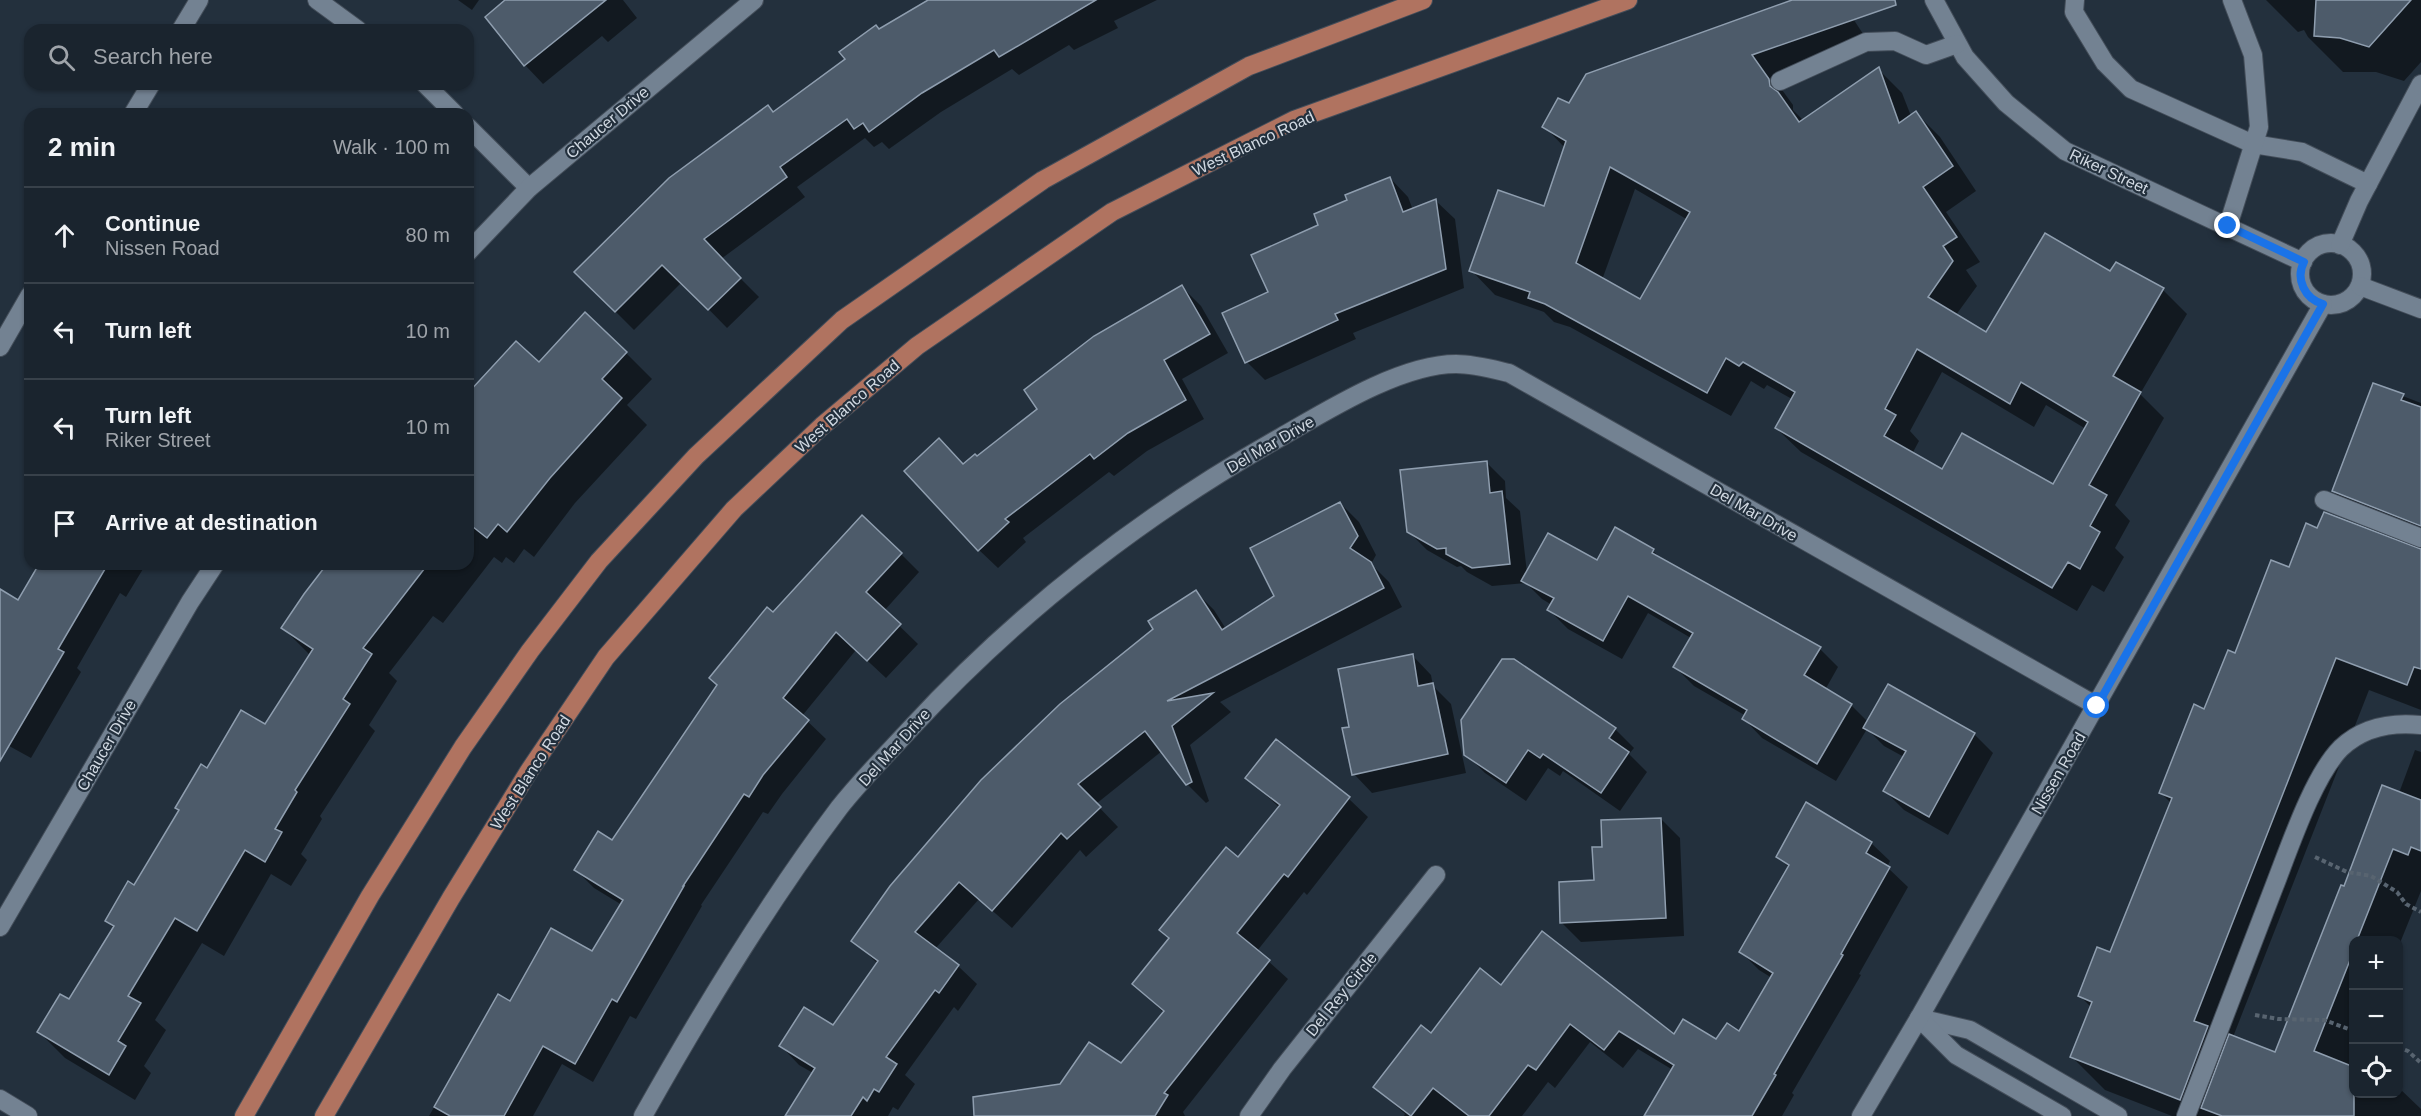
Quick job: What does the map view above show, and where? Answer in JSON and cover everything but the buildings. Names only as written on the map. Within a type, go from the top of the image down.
[{"type":"main road","points":[[244,1116],[370,896],[463,747],[530,651],[599,561],[696,456],[842,320],[1043,180],[1249,66],[1423,0]]},
{"type":"main road","name":"West Blanco Road","points":[[324,1116],[529,771],[606,657],[734,509],[830,419],[917,346],[1112,212],[1294,120],[1628,0]]},
{"type":"street","points":[[185,24],[199,0]]},
{"type":"street","points":[[317,0],[350,24]]},
{"type":"street","name":"Chaucer Drive","points":[[474,246],[529,188],[754,0]]},
{"type":"street","name":"Riker Street","points":[[1934,0],[1965,57],[2006,103],[2065,151],[2304,262]]},
{"type":"street","points":[[2076,0],[2074,12],[2105,63],[2131,89],[2253,144],[2302,152],[2368,184]]},
{"type":"street","points":[[2228,226],[2259,127],[2253,55],[2232,0]]},
{"type":"street","points":[[1780,81],[1866,42],[1895,41],[1926,55],[1957,44]]},
{"type":"street","points":[[2340,245],[2368,184],[2421,84]]},
{"type":"street","points":[[137,108],[147,90]]},
{"type":"street","points":[[431,90],[449,108]]},
{"type":"street","points":[[474,133],[529,188]]},
{"type":"street","points":[[2321,245],[2340,245],[2356,256],[2361,265],[2360,286],[2347,301],[2337,305],[2317,302],[2308,296],[2303,287],[2300,277],[2304,262],[2312,250],[2321,245]]},
{"type":"street","points":[[2360,286],[2421,309]]},
{"type":"street","name":"Nissen Road","points":[[1861,1116],[2097,706],[2323,304]]},
{"type":"street","points":[[0,347],[24,305]]},
{"type":"street","name":"Del Mar Drive","points":[[643,1116],[710,1003],[793,873],[841,806],[951,684],[1029,611],[1082,568],[1152,517],[1239,460],[1326,411],[1415,371],[1454,364],[1509,373],[2097,706]]},
{"type":"street","points":[[2324,500],[2421,538]]},
{"type":"street","name":"Chaucer Drive","points":[[0,927],[190,602],[211,570]]},
{"type":"street","points":[[2186,1116],[2290,845],[2330,760],[2343,746],[2355,738],[2389,724],[2421,725]]},
{"type":"street","name":"Del Rey Circle","points":[[1250,1116],[1301,1045],[1436,875]]},
{"type":"street","points":[[1919,1018],[1956,1055],[2062,1116]]},
{"type":"street","points":[[1919,1018],[1970,1030],[2118,1116]]},
{"type":"street","points":[[0,1099],[28,1116]]},
{"type":"path","points":[[2290,845],[2346,872],[2371,876],[2397,892],[2406,904],[2421,912]]},
{"type":"path","points":[[2229,1002],[2257,1016],[2324,1020],[2349,1028]]},
{"type":"path","points":[[2403,1049],[2421,1063]]},
{"type":"route","points":[[2097,706],[2323,304],[2308,296],[2303,287],[2300,277],[2304,262],[2228,226]]}]
